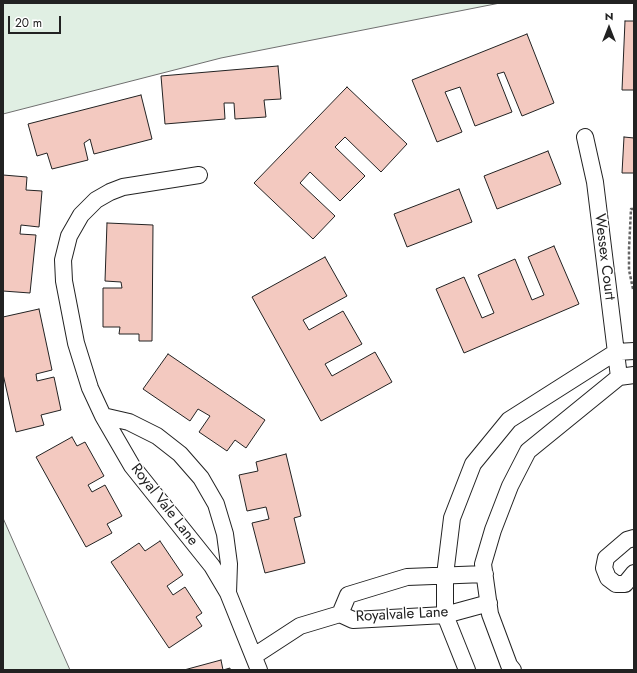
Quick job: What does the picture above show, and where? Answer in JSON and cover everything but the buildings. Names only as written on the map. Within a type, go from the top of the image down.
[{"type":"street","name":"Wessex Court","points":[[586,137],[595,182],[616,352],[627,376]]},
{"type":"street","name":"Royal Vale Lane","points":[[199,175],[141,183],[110,192],[88,206],[74,224],[69,236],[63,260],[64,281],[76,343],[90,388],[103,416],[132,466],[208,561],[228,592],[257,663]]},
{"type":"street","points":[[467,670],[445,615],[445,575],[452,518],[473,464],[509,420],[616,352],[634,351]]},
{"type":"street","points":[[513,670],[509,665],[490,614],[484,564],[493,530],[510,486],[528,451],[627,376]]},
{"type":"street","name":"Royal Vale Lane","points":[[103,416],[129,422],[157,436],[180,454],[201,478],[216,504],[224,534],[229,564],[228,592]]},
{"type":"street","points":[[634,538],[627,540],[606,558],[604,568],[608,578],[616,584],[626,584],[634,574]]},
{"type":"street","name":"Royalvale Lane","points":[[340,614],[348,595],[407,577],[485,574]]},
{"type":"street","name":"Royalvale Lane","points":[[257,663],[300,626],[340,614],[353,620],[445,615],[489,603]]},
{"type":"path","points":[[633,289],[629,270],[629,249],[631,209],[634,209]]},
{"type":"green space","points":[[3,3],[500,3],[221,58],[3,114]]},
{"type":"green space","points":[[3,518],[70,670],[3,670]]}]
